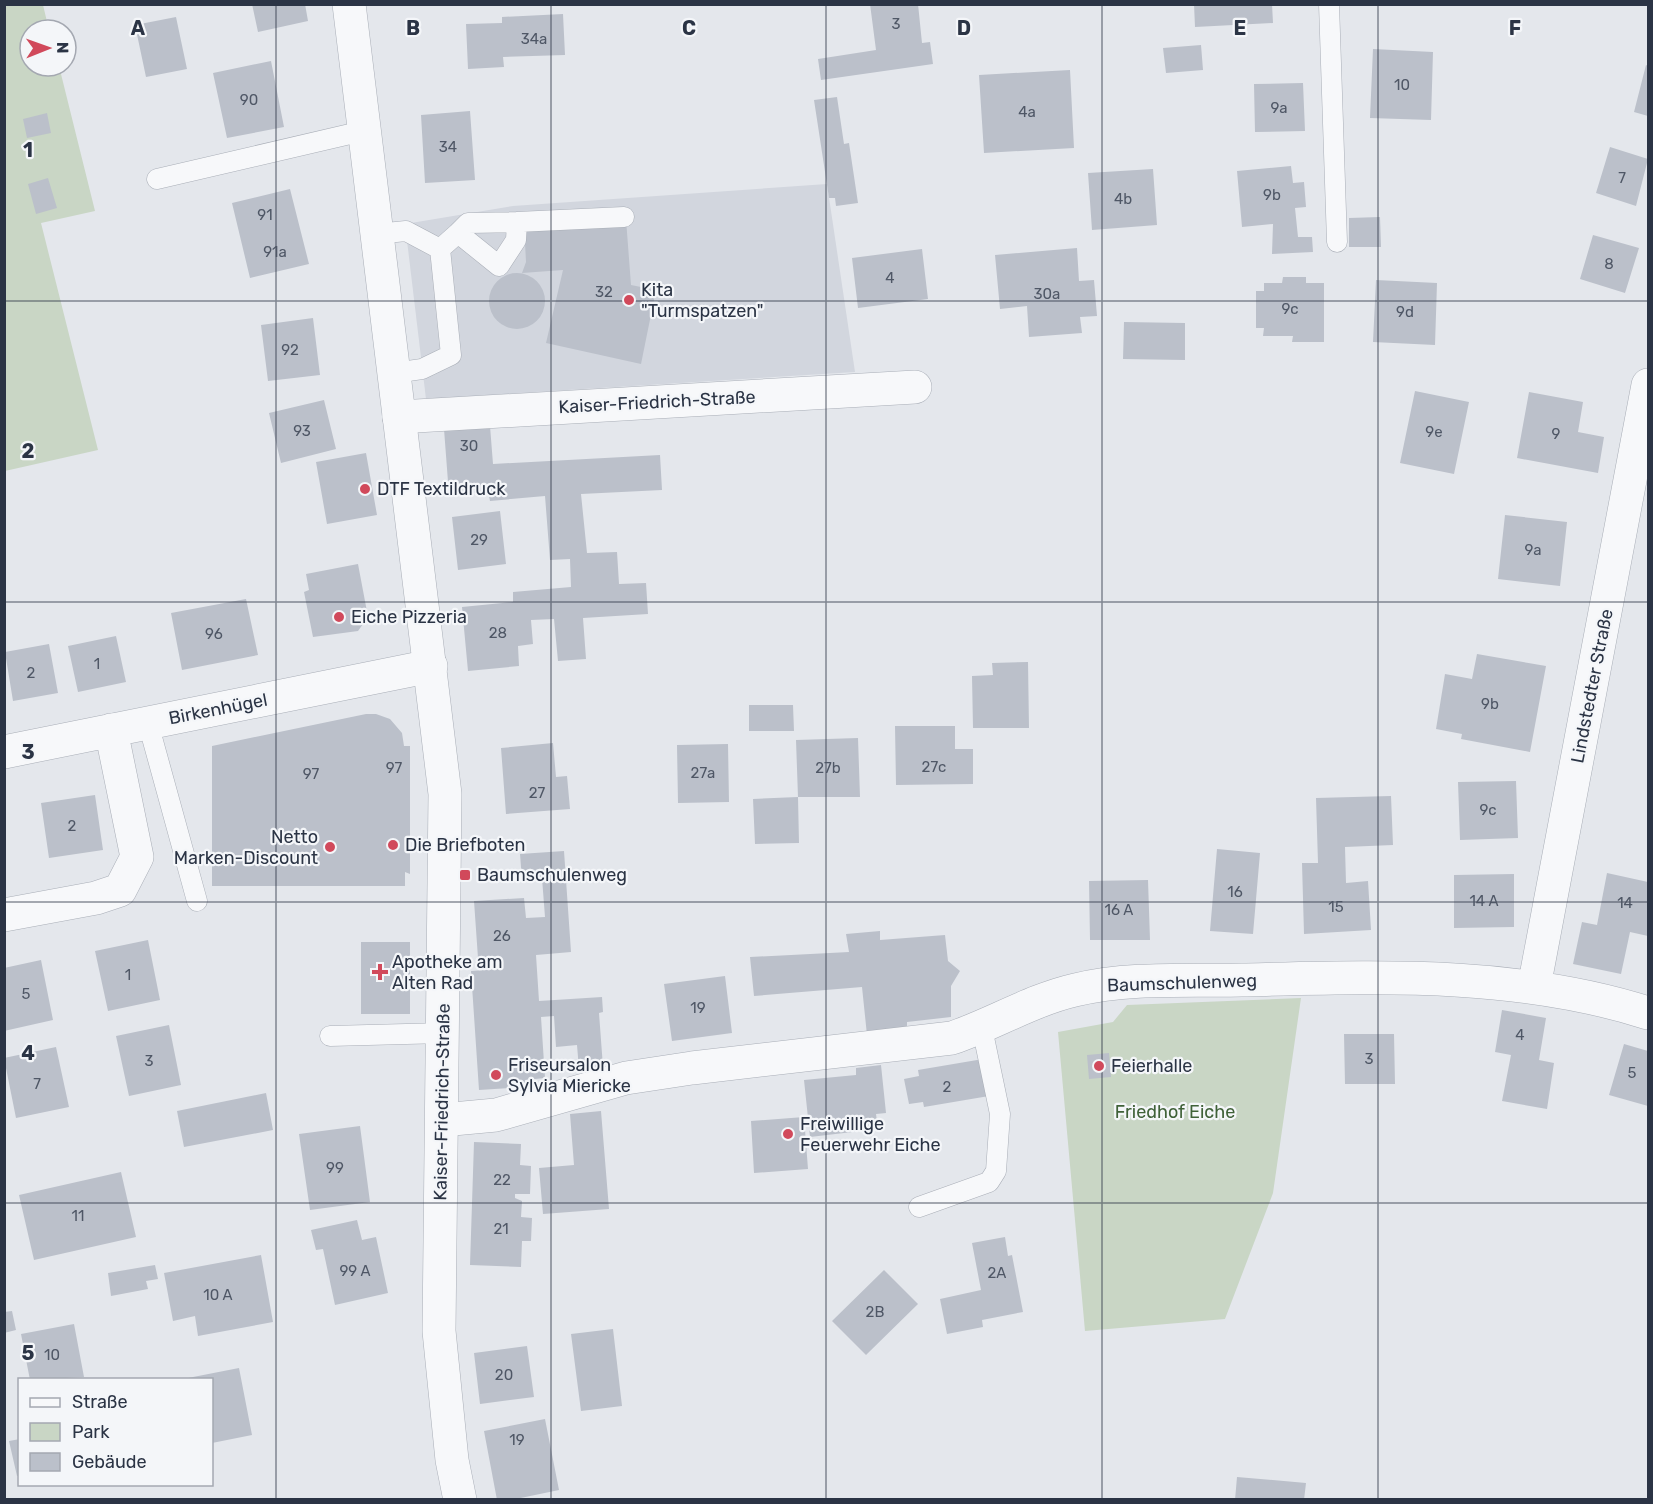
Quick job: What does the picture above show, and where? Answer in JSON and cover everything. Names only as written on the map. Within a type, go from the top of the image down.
[{"type":"street","name":"Kaiser-Friedrich-Straße","points":[[349,4],[445,794],[439,1331],[452,1460],[460,1500]]},
{"type":"street","name":"Lindstedter Straße","points":[[1534,987],[1648,385]]},
{"type":"street","name":"Kaiser-Friedrich-Straße","points":[[399,417],[915,387]]},
{"type":"street","name":"Birkenhügel","points":[[4,752],[430,666]]},
{"type":"street","points":[[4,915],[96,898],[120,890],[137,857],[111,730]]},
{"type":"street","name":"Baumschulenweg","points":[[442,1120],[496,1115],[626,1078],[692,1068],[952,1038],[982,1028],[1026,1006],[1074,990],[1125,982],[1413,977],[1534,987],[1606,999],[1648,1013]]},
{"type":"lane","points":[[1329,4],[1337,242]]},
{"type":"lane","points":[[157,179],[363,131]]},
{"type":"lane","points":[[440,249],[468,223],[624,217]]},
{"type":"lane","points":[[458,233],[499,266],[516,240],[516,222]]},
{"type":"lane","points":[[376,234],[406,231],[440,249]]},
{"type":"lane","points":[[394,373],[422,369],[451,355],[440,249]]},
{"type":"lane","points":[[148,723],[197,901]]},
{"type":"lane","points":[[919,1207],[989,1182],[996,1171],[1000,1114],[982,1028]]},
{"type":"lane","points":[[330,1036],[444,1033]]},
{"type":"shaded area","name":"Kita \"Turmspatzen\"","points":[[827,184],[855,372],[426,399],[405,224],[513,206]]},
{"type":"green space","points":[[4,5],[43,5],[46,18],[18,18],[18,78],[62,78],[95,211],[41,223],[98,450],[5,471]]},
{"type":"green space","name":"Friedhof Eiche","points":[[1301,998],[1273,1193],[1225,1319],[1085,1331],[1058,1032],[1113,1022],[1127,1005]]},
{"type":"building","points":[[252,4],[305,4],[308,21],[258,32]]},
{"type":"building","points":[[870,4],[918,4],[922,43],[930,42],[933,64],[821,80],[818,59],[876,50]]},
{"type":"building","points":[[1194,4],[1272,4],[1273,23],[1195,27]]},
{"type":"building","points":[[563,14],[565,55],[503,57],[504,67],[468,69],[466,24],[502,23],[502,17]]},
{"type":"building","points":[[176,17],[187,69],[146,77],[135,25]]},
{"type":"building","points":[[1201,45],[1203,70],[1166,73],[1163,48]]},
{"type":"building","points":[[1373,49],[1433,52],[1431,120],[1370,118]]},
{"type":"building","points":[[271,61],[284,127],[227,138],[213,73]]},
{"type":"building","points":[[1646,65],[1648,66],[1648,116],[1634,112]]},
{"type":"building","points":[[1070,70],[1074,148],[984,153],[979,75]]},
{"type":"building","points":[[1303,83],[1305,131],[1255,132],[1254,84]]},
{"type":"building","points":[[837,97],[844,144],[849,143],[858,203],[836,206],[835,198],[829,198],[814,100]]},
{"type":"building","points":[[470,111],[475,180],[425,183],[421,115]]},
{"type":"building","points":[[47,113],[51,133],[27,138],[23,119]]},
{"type":"building","points":[[1610,147],[1648,159],[1636,206],[1596,193]]},
{"type":"building","points":[[1291,166],[1293,183],[1304,182],[1306,207],[1295,208],[1298,237],[1312,237],[1313,252],[1272,254],[1273,224],[1242,227],[1237,171]]},
{"type":"building","points":[[1153,169],[1157,225],[1092,230],[1088,173]]},
{"type":"building","points":[[48,178],[57,208],[36,214],[28,184]]},
{"type":"building","points":[[290,189],[309,264],[250,278],[232,203]]},
{"type":"building","points":[[1380,217],[1381,247],[1349,247],[1349,218]]},
{"type":"building","points":[[626,219],[631,285],[656,290],[641,364],[546,343],[563,270],[522,273],[526,262],[524,223]]},
{"type":"building","points":[[1593,235],[1639,248],[1625,293],[1580,279]]},
{"type":"building","points":[[1077,248],[1079,281],[1094,280],[1097,316],[1080,317],[1082,333],[1029,337],[1027,306],[1000,309],[995,255]]},
{"type":"building","points":[[922,249],[928,299],[858,308],[852,258]]},
{"type":"building","points":[[511,273],[523,273],[533,277],[541,285],[545,301],[541,317],[533,325],[523,329],[511,329],[501,325],[493,317],[489,307],[489,295],[493,285],[501,277]]},
{"type":"building","points":[[1283,277],[1306,277],[1306,283],[1324,283],[1324,342],[1292,342],[1293,336],[1263,336],[1264,328],[1256,328],[1256,291],[1264,291],[1264,283],[1282,283]]},
{"type":"building","points":[[1376,280],[1437,283],[1435,345],[1373,342]]},
{"type":"building","points":[[313,318],[320,375],[268,381],[261,325]]},
{"type":"building","points":[[1124,322],[1185,323],[1185,360],[1123,359]]},
{"type":"building","points":[[1415,391],[1469,402],[1454,474],[1400,463]]},
{"type":"building","points":[[1529,392],[1583,402],[1578,432],[1604,437],[1598,473],[1517,458]]},
{"type":"building","points":[[324,400],[336,449],[281,463],[269,413]]},
{"type":"building","points":[[490,426],[493,464],[660,455],[662,490],[581,494],[587,553],[617,552],[619,584],[646,583],[648,614],[583,618],[586,659],[558,661],[554,619],[531,620],[533,644],[518,646],[519,666],[468,671],[462,607],[513,602],[513,592],[571,587],[570,559],[550,560],[545,496],[490,501],[488,491],[449,495],[444,429]]},
{"type":"building","points":[[366,453],[377,515],[327,524],[316,462]]},
{"type":"building","points":[[500,511],[506,564],[458,570],[452,517]]},
{"type":"building","points":[[1505,515],[1567,522],[1560,586],[1498,579]]},
{"type":"building","points":[[358,564],[368,617],[358,631],[313,637],[304,592],[309,590],[306,574]]},
{"type":"building","points":[[246,599],[258,655],[182,670],[171,613]]},
{"type":"building","points":[[116,636],[126,682],[78,692],[68,646]]},
{"type":"building","points":[[49,644],[58,693],[13,701],[5,652]]},
{"type":"building","points":[[1477,654],[1546,666],[1530,752],[1461,739],[1462,734],[1436,729],[1445,674],[1472,679]]},
{"type":"building","points":[[1028,662],[1029,728],[973,728],[972,676],[993,675],[992,663]]},
{"type":"building","points":[[749,705],[793,705],[794,731],[749,731]]},
{"type":"building","points":[[366,714],[376,714],[390,719],[402,733],[404,746],[410,746],[410,874],[405,872],[405,886],[212,886],[212,746]]},
{"type":"building","points":[[895,726],[955,726],[955,749],[973,749],[973,784],[896,785]]},
{"type":"building","points":[[858,738],[860,797],[798,797],[796,740]]},
{"type":"building","points":[[553,743],[556,777],[567,776],[570,809],[506,814],[501,748]]},
{"type":"building","points":[[728,744],[729,802],[678,803],[677,745]]},
{"type":"building","points":[[1516,781],[1518,838],[1460,840],[1458,782]]},
{"type":"building","points":[[95,795],[103,850],[49,858],[41,803]]},
{"type":"building","points":[[1391,796],[1393,845],[1345,847],[1346,883],[1368,881],[1371,930],[1304,934],[1302,863],[1318,863],[1316,798]]},
{"type":"building","points":[[798,797],[799,843],[755,844],[753,799]]},
{"type":"building","points":[[1217,849],[1260,853],[1253,934],[1210,931]]},
{"type":"building","points":[[564,851],[571,952],[536,955],[539,1001],[602,997],[603,1012],[599,1013],[603,1067],[579,1069],[577,1045],[556,1047],[554,1016],[541,1017],[545,1078],[525,1080],[526,1087],[479,1090],[471,971],[498,969],[497,957],[478,958],[474,901],[524,898],[526,918],[545,917],[542,878],[522,880],[520,854]]},
{"type":"building","points":[[1607,873],[1648,882],[1648,936],[1630,932],[1621,974],[1573,964],[1582,922],[1597,925]]},
{"type":"building","points":[[1514,874],[1514,927],[1454,928],[1454,875]]},
{"type":"building","points":[[1148,880],[1150,940],[1090,940],[1089,881]]},
{"type":"building","points":[[880,931],[880,940],[945,935],[948,961],[960,971],[951,986],[951,1017],[907,1022],[907,1030],[867,1035],[862,987],[754,996],[750,957],[849,952],[846,934]]},
{"type":"building","points":[[148,940],[160,1000],[108,1011],[95,951]]},
{"type":"building","points":[[361,942],[410,942],[410,1014],[361,1014]]},
{"type":"building","points":[[41,960],[53,1020],[4,1031],[4,968]]},
{"type":"building","points":[[725,976],[732,1033],[672,1041],[664,984]]},
{"type":"building","points":[[1502,1010],[1546,1018],[1539,1060],[1554,1063],[1547,1109],[1502,1101],[1511,1055],[1495,1052]]},
{"type":"building","points":[[169,1025],[181,1085],[129,1096],[116,1036]]},
{"type":"building","points":[[1344,1034],[1394,1034],[1395,1084],[1345,1084]]},
{"type":"building","points":[[1624,1044],[1648,1051],[1648,1106],[1609,1095]]},
{"type":"building","points":[[56,1047],[69,1107],[16,1118],[4,1058]]},
{"type":"building","name":"Feierhalle","points":[[1109,1053],[1111,1077],[1089,1079],[1087,1055]]},
{"type":"building","points":[[983,1059],[989,1096],[924,1107],[923,1102],[909,1104],[904,1079],[919,1076],[918,1070]]},
{"type":"building","points":[[881,1065],[886,1113],[876,1114],[878,1129],[810,1137],[804,1080],[856,1075],[856,1068]]},
{"type":"building","points":[[266,1093],[273,1130],[184,1147],[177,1111]]},
{"type":"building","points":[[601,1111],[609,1209],[543,1214],[539,1168],[574,1165],[570,1114]]},
{"type":"building","points":[[804,1117],[808,1169],[754,1173],[751,1121]]},
{"type":"building","points":[[360,1126],[370,1202],[310,1210],[299,1134]]},
{"type":"building","points":[[474,1142],[521,1144],[520,1165],[531,1166],[530,1194],[515,1194],[515,1198],[522,1201],[521,1217],[532,1218],[531,1241],[522,1241],[521,1267],[470,1265]]},
{"type":"building","points":[[121,1172],[136,1237],[34,1260],[19,1195]]},
{"type":"building","points":[[357,1220],[362,1240],[376,1237],[388,1293],[335,1305],[323,1249],[316,1250],[311,1230]]},
{"type":"building","points":[[1005,1237],[1008,1256],[1012,1255],[1023,1312],[982,1320],[983,1327],[947,1334],[940,1299],[981,1290],[972,1243]]},
{"type":"building","points":[[261,1255],[273,1322],[198,1336],[195,1316],[173,1321],[164,1273]]},
{"type":"building","points":[[155,1265],[158,1279],[146,1281],[148,1289],[111,1296],[108,1273]]},
{"type":"building","points":[[884,1270],[918,1304],[866,1355],[832,1321]]},
{"type":"building","points":[[12,1311],[16,1330],[4,1333],[4,1312]]},
{"type":"building","points":[[74,1324],[84,1377],[30,1378],[21,1334]]},
{"type":"building","points":[[613,1329],[622,1406],[581,1411],[571,1334]]},
{"type":"building","points":[[527,1346],[534,1397],[480,1404],[474,1353]]},
{"type":"building","points":[[239,1368],[252,1435],[213,1443],[213,1378],[188,1378]]},
{"type":"building","points":[[545,1419],[559,1490],[511,1500],[497,1500],[484,1431]]},
{"type":"building","points":[[18,1439],[17,1476],[9,1441]]},
{"type":"building","points":[[1237,1477],[1306,1483],[1304,1500],[1235,1500]]},
{"type":"place","name":"Kita \"Turmspatzen\"","points":[[629,300]]},
{"type":"place","name":"DTF Textildruck","points":[[365,489]]},
{"type":"place","name":"Eiche Pizzeria","points":[[339,617]]},
{"type":"place","name":"Die Briefboten","points":[[393,845]]},
{"type":"place","name":"Netto Marken-Discount","points":[[330,847]]},
{"type":"place","name":"Baumschulenweg","points":[[465,875]]},
{"type":"place","name":"Apotheke am Alten Rad","points":[[380,972]]},
{"type":"place","name":"Feierhalle","points":[[1099,1066]]},
{"type":"place","name":"Friseursalon Sylvia Miericke","points":[[496,1075]]},
{"type":"place","name":"Freiwillige Feuerwehr Eiche","points":[[788,1134]]}]
